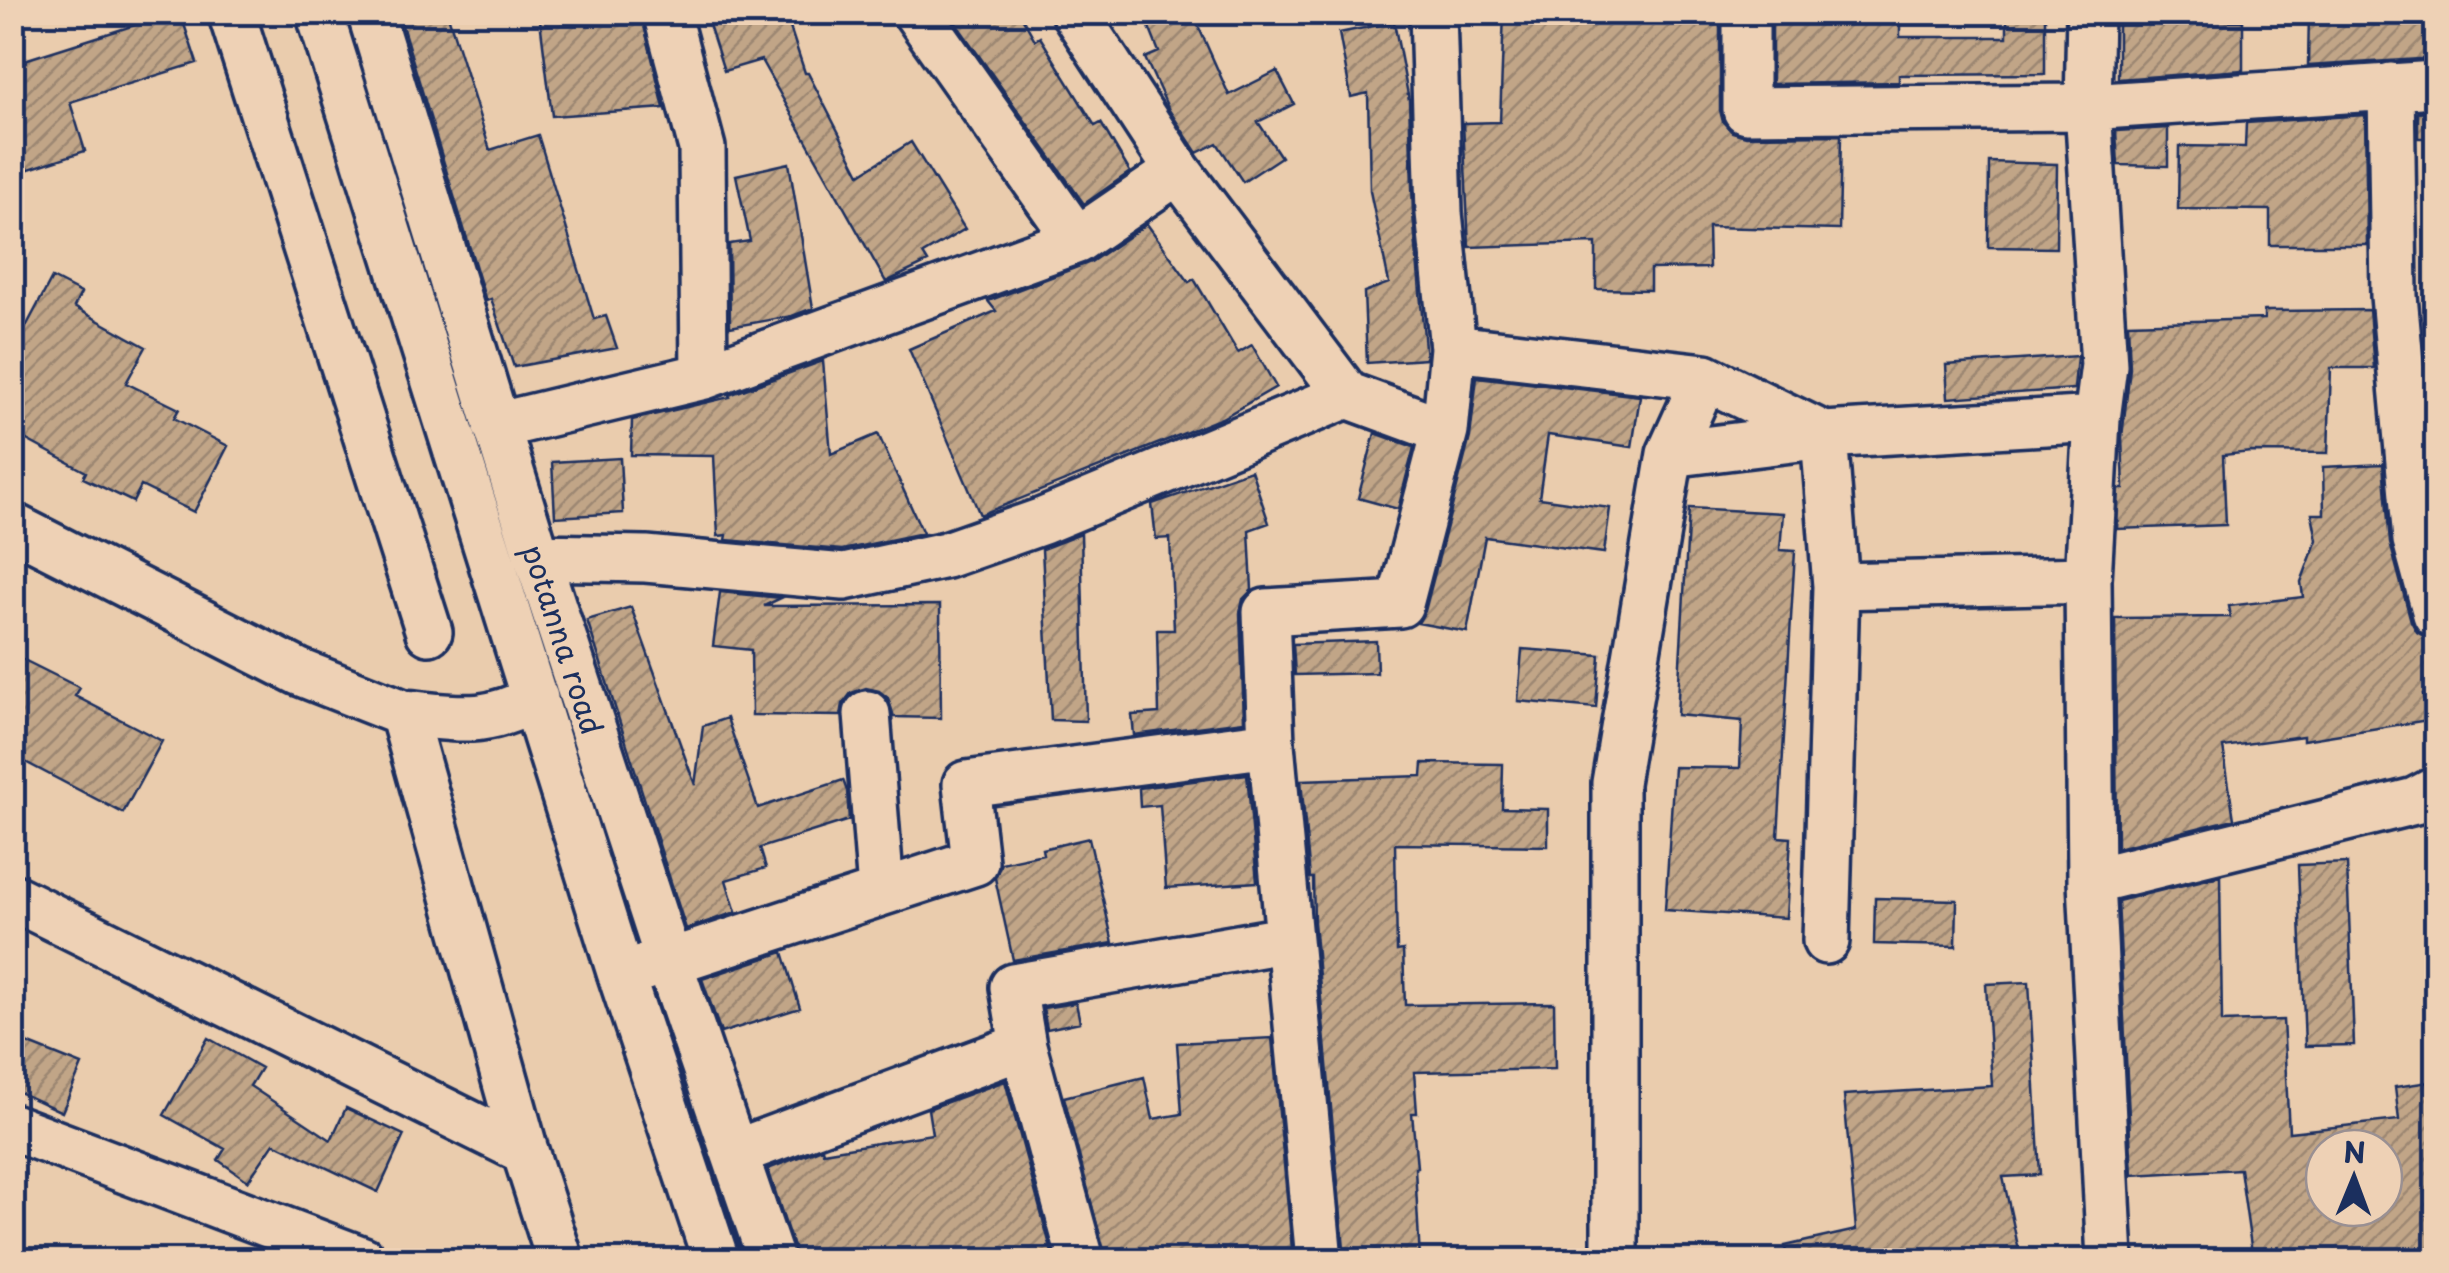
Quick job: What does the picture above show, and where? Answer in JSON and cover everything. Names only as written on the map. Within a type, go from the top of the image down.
[{"type":"street","points":[[231,12],[429,632]]},
{"type":"street","name":"potanna road","points":[[319,12],[507,710],[620,972],[716,1260]]},
{"type":"street","name":"potanna road","points":[[370,12],[537,558],[771,1260]]},
{"type":"street","points":[[666,12],[702,148],[704,376]]},
{"type":"street","points":[[916,12],[1076,240]]},
{"type":"street","points":[[1074,12],[1178,170],[1347,395],[1445,431]]},
{"type":"street","points":[[1319,1260],[1271,744],[1266,612],[1400,604],[1445,431],[1453,348],[1440,212],[1433,12]]},
{"type":"street","points":[[1746,12],[1746,110],[2088,107],[2436,84]]},
{"type":"street","points":[[2090,12],[2088,107],[2104,365],[2097,418],[2088,580],[2091,881],[2110,1260]]},
{"type":"street","points":[[2391,86],[2396,314],[2416,540],[2436,614]]},
{"type":"street","points":[[496,426],[704,376],[1076,240],[1178,170]]},
{"type":"street","points":[[1453,348],[1705,377],[1824,434]]},
{"type":"street","points":[[1615,1260],[1615,782],[1670,454],[1705,377]]},
{"type":"street","points":[[537,558],[646,559],[844,577],[946,555],[1043,521],[1347,395]]},
{"type":"street","points":[[1670,454],[1824,434],[2097,418]]},
{"type":"street","points":[[1824,434],[1836,586],[1826,941]]},
{"type":"street","points":[[12,526],[299,672],[403,713],[507,710]]},
{"type":"street","points":[[1836,586],[2088,580]]},
{"type":"street","points":[[403,713],[525,1151],[560,1260]]},
{"type":"street","points":[[867,714],[881,891]]},
{"type":"street","points":[[620,972],[669,962],[975,862],[966,784],[1271,744]]},
{"type":"street","points":[[2091,881],[2415,801],[2436,790]]},
{"type":"street","points":[[12,897],[525,1151]]},
{"type":"street","points":[[1081,1260],[1024,1046],[1012,986],[1289,939]]},
{"type":"street","points":[[737,1152],[1024,1046]]},
{"type":"street","points":[[12,1127],[362,1260]]},
{"type":"building","points":[[180,12],[197,63],[70,102],[85,151],[20,172],[12,150],[12,64]]},
{"type":"building","points":[[398,12],[447,12],[490,150],[538,135],[594,319],[606,316],[617,348],[514,367],[491,299],[486,301]]},
{"type":"building","points":[[539,12],[641,12],[664,108],[552,116]]},
{"type":"building","points":[[705,12],[785,12],[805,73],[860,174],[911,142],[965,229],[923,254],[928,262],[886,282],[761,60],[724,71]]},
{"type":"building","points":[[948,12],[1019,12],[1035,40],[1040,37],[1095,126],[1101,123],[1130,172],[1084,204]]},
{"type":"building","points":[[1143,12],[1192,12],[1229,95],[1277,71],[1294,104],[1258,122],[1281,157],[1243,182],[1217,143],[1197,153],[1169,110],[1145,58],[1159,52]]},
{"type":"building","points":[[1504,12],[1720,14],[1723,122],[1732,132],[1746,136],[1841,135],[1839,230],[1708,227],[1709,268],[1650,269],[1650,290],[1596,289],[1596,243],[1469,247],[1463,123],[1500,122]]},
{"type":"building","points":[[2118,12],[2223,12],[2222,21],[2243,21],[2243,70],[2118,79]]},
{"type":"building","points":[[2309,12],[2436,12],[2436,58],[2308,66]]},
{"type":"building","points":[[2007,15],[2045,15],[2045,74],[1899,75],[1899,82],[1772,84],[1772,20],[1900,21],[1900,37],[2007,37]]},
{"type":"building","points":[[1394,22],[1409,100],[1413,214],[1426,359],[1367,363],[1364,292],[1389,283],[1370,191],[1368,93],[1351,97],[1339,33]]},
{"type":"building","points":[[2436,110],[2436,138],[2418,138],[2418,112]]},
{"type":"building","points":[[2365,115],[2367,245],[2270,245],[2270,210],[2178,209],[2179,146],[2245,147],[2246,123]]},
{"type":"building","points":[[2168,128],[2168,166],[2118,165],[2116,131]]},
{"type":"building","points":[[1989,162],[2057,164],[2056,248],[1988,247]]},
{"type":"building","points":[[789,163],[813,308],[792,316],[730,327],[729,244],[750,241],[736,175]]},
{"type":"building","points":[[1147,224],[1189,282],[1194,279],[1238,353],[1252,345],[1276,387],[1222,418],[980,515],[909,349],[996,311],[988,301],[1091,262]]},
{"type":"building","points":[[52,278],[81,293],[74,307],[146,347],[126,383],[179,409],[174,418],[228,446],[194,512],[141,486],[133,502],[83,478],[86,472],[12,432],[12,353]]},
{"type":"building","points":[[2369,310],[2374,368],[2331,368],[2328,453],[2223,455],[2226,525],[2117,529],[2119,489],[2124,489],[2122,437],[2130,368],[2128,323],[2264,319],[2264,311]]},
{"type":"building","points":[[2077,356],[2074,389],[1948,398],[1946,365]]},
{"type":"building","points":[[823,361],[831,454],[878,434],[923,533],[842,550],[726,540],[727,535],[718,536],[714,456],[631,455],[632,420],[730,397]]},
{"type":"building","points":[[1477,377],[1640,396],[1632,447],[1548,435],[1539,498],[1610,508],[1604,553],[1485,537],[1467,632],[1418,623],[1425,611],[1470,437]]},
{"type":"building","points":[[1375,433],[1414,447],[1398,509],[1358,498]]},
{"type":"building","points":[[620,458],[623,513],[555,517],[552,462]]},
{"type":"building","points":[[2383,464],[2390,543],[2411,621],[2425,637],[2427,656],[2436,654],[2436,691],[2423,694],[2428,720],[2303,740],[2303,736],[2223,747],[2234,819],[2117,848],[2115,618],[2230,617],[2228,606],[2303,597],[2301,582],[2317,540],[2312,514],[2324,514],[2323,467]]},
{"type":"building","points":[[1251,470],[1269,523],[1249,530],[1252,590],[1243,599],[1240,613],[1244,721],[1134,735],[1132,715],[1159,713],[1157,630],[1174,630],[1170,538],[1156,539],[1152,504]]},
{"type":"building","points":[[1689,508],[1783,513],[1780,550],[1795,551],[1778,837],[1791,838],[1786,918],[1665,910],[1674,767],[1740,768],[1742,721],[1677,715]]},
{"type":"building","points":[[1081,534],[1086,721],[1051,720],[1042,549]]},
{"type":"building","points":[[720,592],[781,598],[764,606],[940,605],[941,718],[894,717],[888,698],[866,688],[851,693],[841,716],[752,715],[751,650],[713,646]]},
{"type":"building","points":[[631,607],[695,785],[703,726],[727,718],[758,808],[843,780],[847,791],[849,820],[760,848],[766,868],[726,880],[736,912],[686,929],[587,620]]},
{"type":"building","points":[[1376,641],[1377,673],[1295,675],[1293,644]]},
{"type":"building","points":[[1522,649],[1600,655],[1596,708],[1518,701]]},
{"type":"building","points":[[12,654],[80,688],[75,696],[162,741],[123,813],[12,755]]},
{"type":"building","points":[[1423,763],[1503,764],[1502,808],[1548,809],[1548,846],[1395,844],[1397,951],[1403,950],[1405,1005],[1554,1003],[1555,1069],[1414,1072],[1417,1113],[1412,1113],[1420,1260],[1345,1260],[1313,878],[1301,780],[1422,776]]},
{"type":"building","points":[[1247,774],[1257,882],[1166,888],[1160,805],[1140,807],[1139,788]]},
{"type":"building","points":[[1089,838],[1113,943],[1013,960],[995,878],[1001,863]]},
{"type":"building","points":[[2347,863],[2354,1045],[2305,1046],[2298,865]]},
{"type":"building","points":[[2220,876],[2222,1022],[2283,1020],[2289,1132],[2304,1130],[2304,1228],[2404,1228],[2404,1128],[2326,1128],[2399,1120],[2395,1087],[2436,1081],[2436,1260],[2253,1260],[2240,1169],[2132,1175],[2118,901]]},
{"type":"building","points":[[1875,898],[1957,900],[1956,946],[1874,944]]},
{"type":"building","points":[[783,952],[800,1008],[721,1033],[702,979]]},
{"type":"building","points":[[2029,982],[2040,1175],[2003,1177],[2021,1260],[1787,1260],[1785,1246],[1856,1230],[1844,1095],[1992,1086],[1986,984]]},
{"type":"building","points":[[1076,1003],[1080,1022],[1047,1029],[1043,1008]]},
{"type":"building","points":[[12,1037],[82,1065],[62,1112],[12,1089]]},
{"type":"building","points":[[208,1038],[261,1068],[250,1086],[331,1140],[346,1108],[404,1135],[378,1192],[274,1143],[248,1181],[218,1160],[225,1149],[164,1115]]},
{"type":"building","points":[[1272,1038],[1293,1260],[1106,1260],[1064,1097],[1144,1077],[1153,1119],[1182,1114],[1177,1043]]},
{"type":"building","points":[[1005,1081],[1054,1260],[797,1260],[768,1169],[822,1148],[823,1152],[932,1134],[928,1109]]}]
